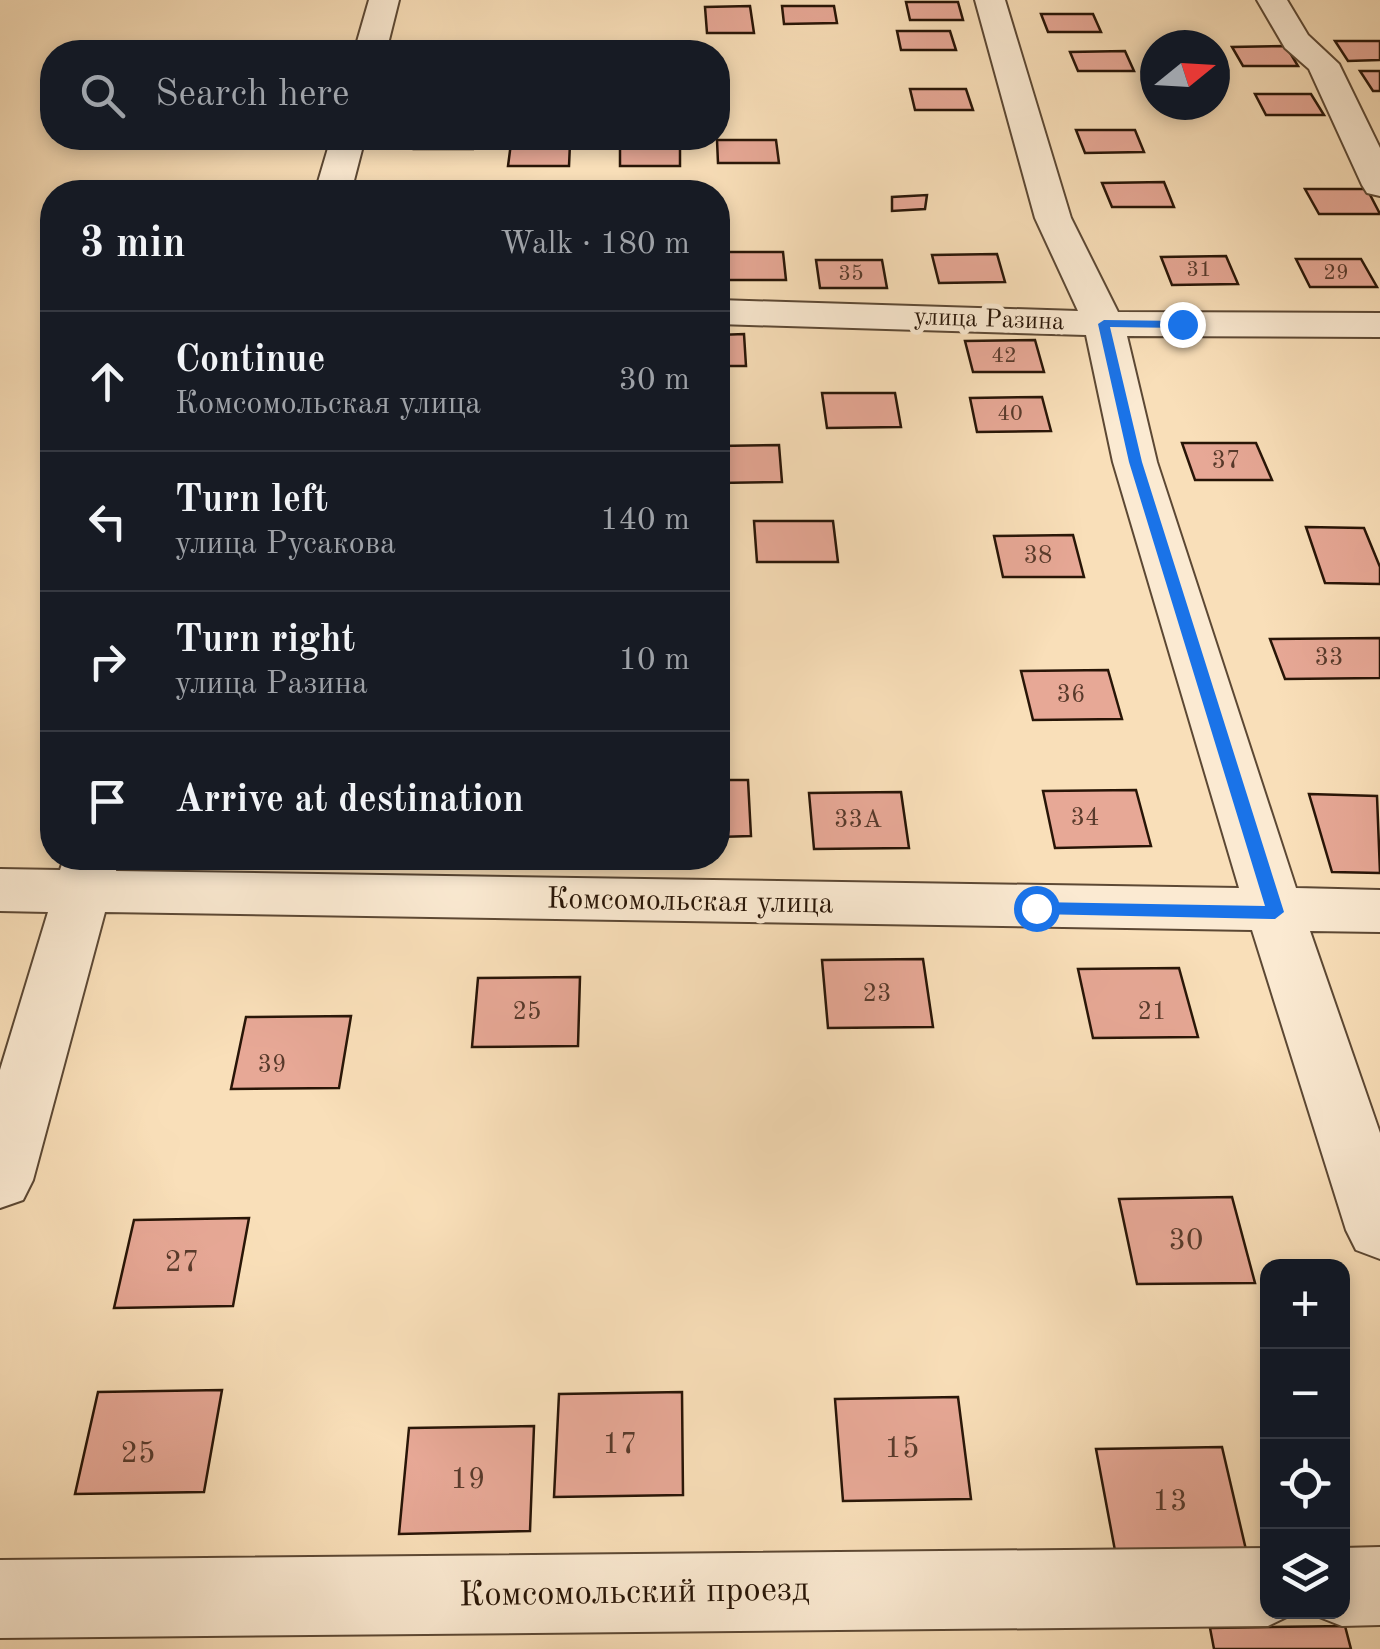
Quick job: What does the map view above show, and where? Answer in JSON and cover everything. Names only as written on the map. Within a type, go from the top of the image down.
[{"type":"street","points":[[373,40],[384,0]]},
{"type":"street","points":[[990,0],[1053,218],[1104,324],[1135,462],[1275,912],[1380,1230]]},
{"type":"street","points":[[1272,0],[1296,41],[1323,64],[1380,185]]},
{"type":"street","points":[[336,180],[345,150]]},
{"type":"street","name":"улица Разина","points":[[730,312],[1104,324],[1380,326]]},
{"type":"street","points":[[0,1180],[86,874]]},
{"type":"street","name":"Комсомольская улица","points":[[0,890],[86,874],[1275,912],[1380,911]]},
{"type":"street","points":[[1350,1587],[1380,1586]]},
{"type":"street","name":"Комсомольский проезд","points":[[0,1599],[1260,1588]]},
{"type":"building","points":[[906,2],[958,2],[963,20],[910,20]]},
{"type":"building","points":[[750,6],[754,33],[707,33],[705,7]]},
{"type":"building","points":[[782,6],[834,6],[837,23],[784,24]]},
{"type":"building","points":[[1041,14],[1093,14],[1101,32],[1048,32]]},
{"type":"building","points":[[897,31],[950,31],[956,50],[901,50]]},
{"type":"building","points":[[1335,41],[1380,41],[1380,60],[1348,61]]},
{"type":"building","points":[[1286,46],[1298,66],[1243,66],[1232,47]]},
{"type":"building","points":[[1125,51],[1134,71],[1078,71],[1070,52]]},
{"type":"building","points":[[1360,71],[1380,71],[1380,91],[1373,91]]},
{"type":"building","points":[[910,89],[966,89],[973,110],[915,110]]},
{"type":"building","points":[[1255,94],[1311,94],[1324,115],[1266,115]]},
{"type":"building","points":[[1076,130],[1135,130],[1144,152],[1085,153]]},
{"type":"building","points":[[730,140],[776,140],[779,163],[718,163],[717,150],[730,150]]},
{"type":"building","points":[[510,150],[570,150],[569,166],[508,166]]},
{"type":"building","points":[[620,150],[680,150],[680,166],[620,166]]},
{"type":"building","points":[[1164,182],[1174,207],[1112,207],[1102,183]]},
{"type":"building","points":[[1305,189],[1367,189],[1380,214],[1319,214]]},
{"type":"building","points":[[927,195],[925,209],[892,211],[892,197]]},
{"type":"building","points":[[730,252],[783,252],[786,280],[730,280]]},
{"type":"building","points":[[997,254],[1005,282],[939,283],[932,255]]},
{"type":"building","points":[[1226,256],[1238,284],[1172,285],[1161,257]]},
{"type":"building","points":[[1296,259],[1361,259],[1377,287],[1310,287]]},
{"type":"building","points":[[816,260],[882,260],[887,288],[820,288]]},
{"type":"building","points":[[744,334],[746,366],[730,366],[730,335]]},
{"type":"building","points":[[1035,340],[1044,372],[973,372],[965,341]]},
{"type":"building","points":[[822,393],[895,393],[901,427],[827,428]]},
{"type":"building","points":[[1042,397],[1051,431],[977,432],[970,398]]},
{"type":"building","points":[[1182,443],[1256,443],[1272,480],[1195,480]]},
{"type":"building","points":[[779,445],[782,482],[730,483],[730,446]]},
{"type":"building","points":[[754,521],[833,521],[838,562],[757,562]]},
{"type":"building","points":[[1306,527],[1364,528],[1380,567],[1380,584],[1325,583]]},
{"type":"building","points":[[1073,535],[1084,577],[1003,577],[994,536]]},
{"type":"building","points":[[1380,638],[1380,678],[1285,679],[1270,639]]},
{"type":"building","points":[[1108,670],[1122,719],[1033,720],[1021,671]]},
{"type":"building","points":[[730,780],[748,780],[751,836],[730,837]]},
{"type":"building","points":[[1136,790],[1151,846],[1055,848],[1043,791]]},
{"type":"building","points":[[901,792],[909,848],[814,849],[809,793]]},
{"type":"building","points":[[1309,794],[1377,796],[1380,873],[1332,872]]},
{"type":"building","points":[[923,959],[933,1027],[828,1028],[822,960]]},
{"type":"building","points":[[1179,968],[1198,1037],[1093,1038],[1078,969]]},
{"type":"building","points":[[580,977],[578,1046],[472,1047],[478,978]]},
{"type":"building","points":[[351,1016],[339,1088],[231,1089],[246,1017]]},
{"type":"building","points":[[1232,1197],[1255,1283],[1137,1284],[1119,1199]]},
{"type":"building","points":[[249,1218],[233,1306],[114,1308],[134,1220]]},
{"type":"building","points":[[222,1390],[204,1492],[75,1494],[98,1392]]},
{"type":"building","points":[[682,1392],[683,1495],[554,1497],[559,1394]]},
{"type":"building","points":[[958,1397],[971,1499],[843,1501],[835,1399]]},
{"type":"building","points":[[534,1426],[530,1531],[399,1534],[409,1428]]},
{"type":"building","points":[[1222,1447],[1247,1554],[1116,1556],[1096,1449]]},
{"type":"building","points":[[1345,1626],[1351,1649],[1214,1649],[1210,1628]]},
{"type":"route","points":[[1036,908],[1275,912],[1135,462],[1104,324],[1182,324]]}]
